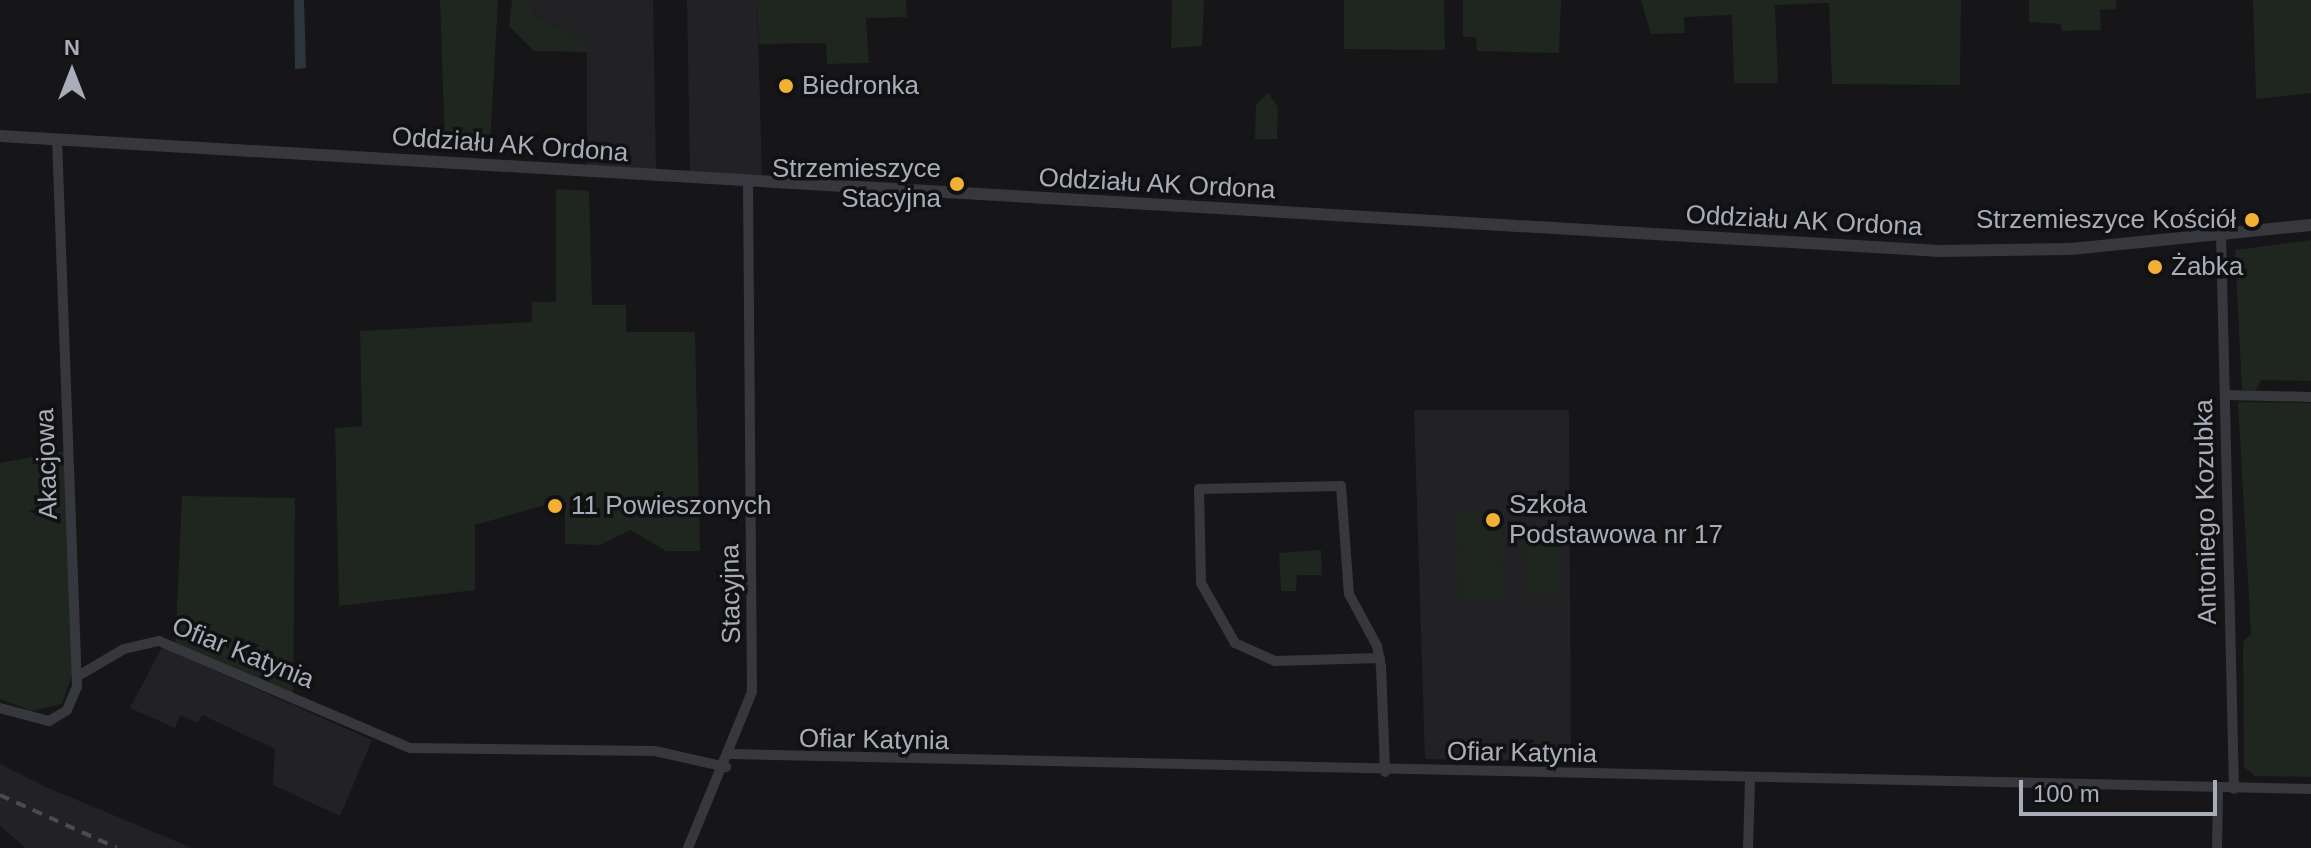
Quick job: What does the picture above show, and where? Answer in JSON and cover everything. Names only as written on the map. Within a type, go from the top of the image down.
[{"type":"street","name":"Oddziału AK Ordona","points":[[0,136],[1950,252],[2311,225]]},
{"type":"street","name":"Akacjowa","points":[[0,708],[49,721],[71,705],[78,676],[57,140]]},
{"type":"street","name":"Stacyjna","points":[[688,848],[732,754],[754,665],[748,182]]},
{"type":"street","name":"Antoniego Kozubka","points":[[2221,234],[2234,789]]},
{"type":"street","points":[[2226,395],[2311,397]]},
{"type":"street","points":[[1380,658],[1275,661],[1235,643],[1201,583],[1199,489],[1341,486],[1349,594],[1380,658],[1385,772]]},
{"type":"street","name":"Ofiar Katynia","points":[[78,676],[137,643],[173,644],[410,748],[655,751],[726,767]]},
{"type":"street","name":"Ofiar Katynia","points":[[732,754],[1385,772],[2311,789]]},
{"type":"street","points":[[1748,848],[1750,779]]},
{"type":"street","points":[[2217,848],[2218,789]]},
{"type":"shaded area","points":[[294,0],[304,0],[306,68],[295,69]]},
{"type":"shaded area","points":[[440,0],[498,0],[490,145],[445,146]]},
{"type":"shaded area","points":[[512,0],[527,0],[537,17],[587,40],[587,52],[534,51],[509,26]]},
{"type":"shaded area","points":[[527,0],[653,0],[656,170],[587,165],[587,40],[537,17]]},
{"type":"shaded area","points":[[687,0],[757,0],[762,175],[690,172]]},
{"type":"shaded area","points":[[757,0],[906,0],[907,17],[866,18],[869,63],[827,64],[826,43],[759,44]]},
{"type":"shaded area","points":[[1172,0],[1204,0],[1202,46],[1171,48]]},
{"type":"shaded area","points":[[1344,0],[1444,0],[1445,50],[1344,49]]},
{"type":"shaded area","points":[[1463,0],[1561,0],[1559,53],[1477,51],[1476,37],[1463,37]]},
{"type":"shaded area","points":[[1641,0],[1961,0],[1960,85],[1832,84],[1829,3],[1775,5],[1778,83],[1734,83],[1732,15],[1684,17],[1685,33],[1651,34]]},
{"type":"shaded area","points":[[2029,0],[2116,0],[2116,9],[2100,10],[2101,30],[2062,31],[2061,24],[2029,22]]},
{"type":"shaded area","points":[[2253,0],[2311,0],[2311,93],[2256,99]]},
{"type":"shaded area","points":[[1268,93],[1278,107],[1277,139],[1255,139],[1256,105]]},
{"type":"shaded area","points":[[556,189],[589,191],[592,305],[626,305],[626,332],[695,332],[700,551],[666,551],[631,530],[599,545],[565,544],[565,504],[552,503],[475,525],[475,590],[339,606],[335,428],[362,426],[360,331],[532,322],[532,302],[556,302]]},
{"type":"shaded area","points":[[2311,240],[2311,381],[2261,380],[2255,391],[2242,390],[2235,250]]},
{"type":"shaded area","points":[[2238,402],[2311,403],[2311,777],[2255,776],[2244,767],[2243,642],[2251,634]]},
{"type":"shaded area","name":"Szkoła Podstawowa nr 17","points":[[1414,410],[1569,410],[1571,755],[1540,761],[1425,759]]},
{"type":"shaded area","points":[[65,451],[73,672],[62,704],[32,711],[0,699],[0,463]]},
{"type":"shaded area","points":[[182,496],[295,498],[293,703],[175,652]]},
{"type":"shaded area","points":[[1458,512],[1501,512],[1502,600],[1459,600]]},
{"type":"shaded area","points":[[1525,538],[1558,538],[1559,595],[1525,596]]},
{"type":"shaded area","points":[[1321,550],[1322,575],[1297,575],[1296,591],[1281,591],[1279,553]]},
{"type":"shaded area","points":[[162,647],[372,740],[340,816],[273,785],[275,749],[202,715],[198,723],[180,715],[175,728],[130,708]]},
{"type":"shaded area","points":[[0,764],[46,787],[192,848],[26,848],[0,826]]},
{"type":"railway","points":[[0,795],[117,848]]},
{"type":"place","name":"Biedronka","points":[[786,86]]},
{"type":"place","name":"Strzemieszyce Stacyjna","points":[[957,184]]},
{"type":"place","name":"Strzemieszyce Kościół","points":[[2252,220]]},
{"type":"place","name":"Żabka","points":[[2155,267]]},
{"type":"place","name":"11 Powieszonych","points":[[555,506]]},
{"type":"place","name":"Szkoła Podstawowa nr 17","points":[[1493,520]]}]
